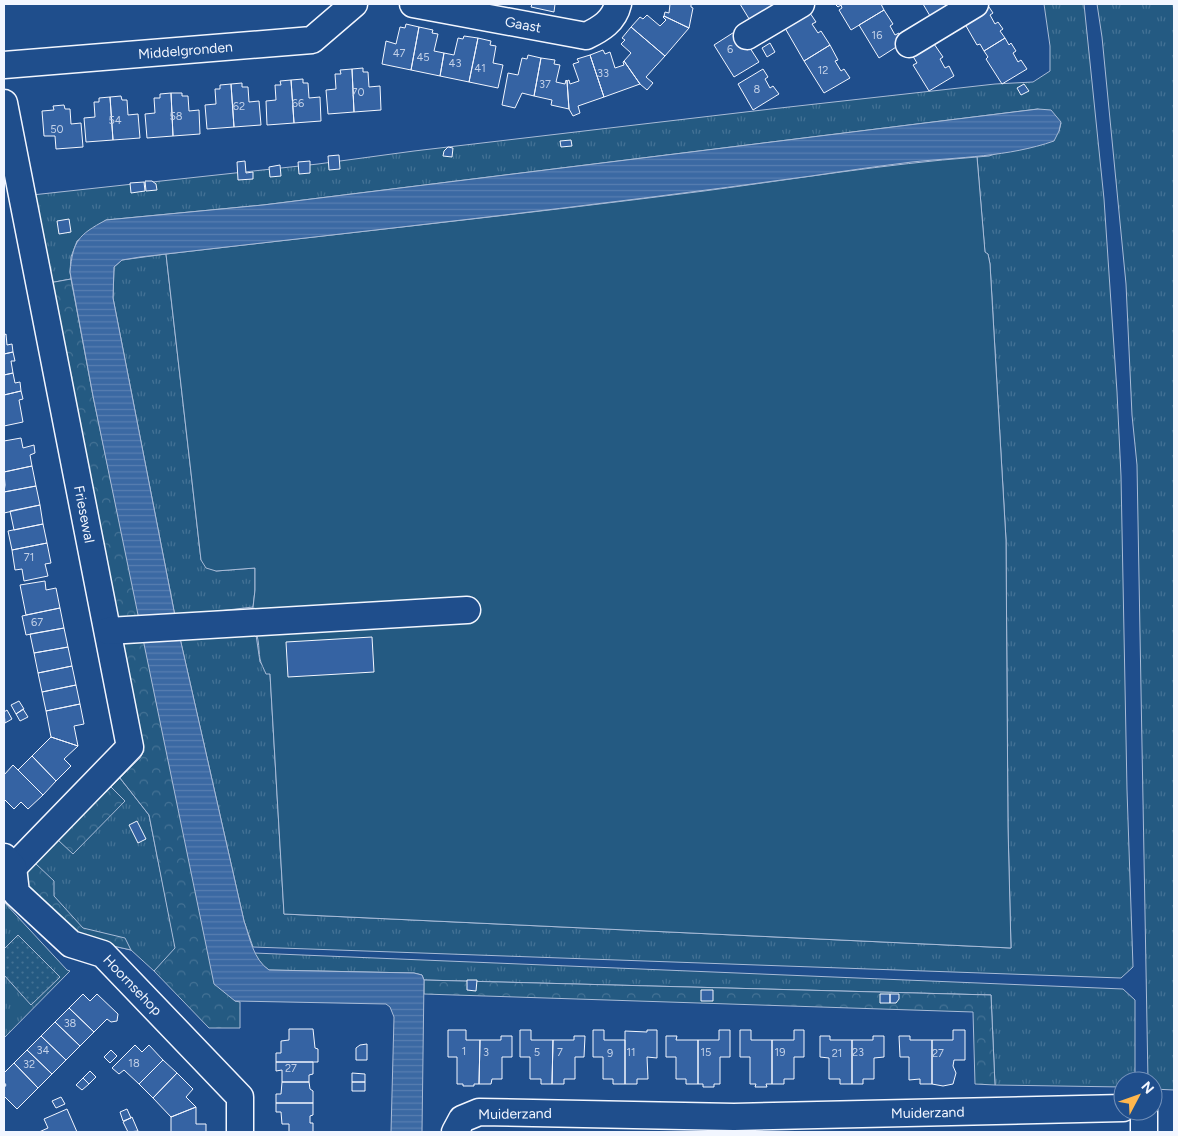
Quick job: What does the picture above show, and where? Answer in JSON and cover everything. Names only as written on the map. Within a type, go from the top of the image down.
[{"type":"street","name":"Middelgronden","points":[[4,65],[312,40],[354,4]]},
{"type":"street","name":"Gaast","points":[[413,4],[586,36],[603,28],[616,13],[618,4]]},
{"type":"street","points":[[747,36],[801,4]]},
{"type":"street","points":[[909,44],[975,4]]},
{"type":"street","name":"Friesewal","points":[[4,103],[130,747],[7,867]]},
{"type":"street","points":[[108,631],[467,610]]},
{"type":"street","name":"Hoornsehop","points":[[7,867],[16,893],[71,944],[103,954],[240,1097],[240,1132]]},
{"type":"street","name":"Muiderzand","points":[[456,1132],[462,1119],[479,1112],[734,1124],[1113,1108]]},
{"type":"green space","points":[[1044,4],[1084,4],[1104,199],[1121,476],[1127,790],[1133,967],[1121,978],[253,947],[244,921],[179,634],[255,628],[260,662],[270,674],[284,914],[1011,948],[1008,827],[1006,540],[990,264],[988,254],[985,253],[977,157],[989,156],[1059,131],[1061,123],[1038,109],[263,205],[106,220],[77,241],[71,257],[71,279],[49,283],[32,195],[318,164],[771,109],[995,84],[1033,82],[1050,71],[1050,46]]},
{"type":"green space","points":[[1097,4],[1174,4],[1174,1090],[1163,1089],[1163,1071],[1148,1071],[1137,465],[1132,415],[1126,284],[1102,37]]},
{"type":"green space","points":[[977,157],[985,252],[988,254],[990,264],[1006,540],[1008,827],[1011,948],[284,914],[270,674],[266,674],[261,663],[257,637],[251,625],[255,590],[255,568],[216,571],[206,568],[201,560],[166,254],[570,208],[874,168]]},
{"type":"green space","points":[[166,254],[201,560],[216,571],[255,568],[253,607],[175,616],[113,298],[114,267],[122,260]]},
{"type":"green space","points":[[71,279],[93,396],[140,619],[120,620],[115,613],[49,283]]},
{"type":"green space","points":[[143,636],[207,946],[235,1001],[240,1002],[240,1028],[209,1028],[154,971],[175,948],[149,815],[120,778],[140,758],[144,751],[134,714],[120,639]]},
{"type":"green space","points":[[120,778],[149,815],[176,950],[154,971],[131,950],[82,939],[27,871]]},
{"type":"green space","points":[[111,787],[125,801],[73,854],[58,840]]},
{"type":"green space","points":[[35,863],[54,881],[54,896],[83,928],[125,938],[131,950],[82,939],[23,889],[27,871]]},
{"type":"green space","points":[[4,902],[70,971],[4,1038]]},
{"type":"green space","points":[[18,935],[60,977],[31,1005],[4,975],[4,949]]},
{"type":"green space","points":[[254,953],[1123,989],[1135,1000],[1135,1071],[1113,1071],[1113,1087],[995,1085],[991,995],[424,980],[422,975],[414,973],[269,970],[262,965]]},
{"type":"green space","points":[[424,980],[991,995],[995,1085],[975,1084],[973,1012],[424,994]]},
{"type":"shaded area","points":[[1038,109],[1051,110],[1061,122],[1054,141],[1002,153],[912,162],[560,208],[140,257],[122,260],[114,267],[113,298],[175,616],[244,921],[253,948],[259,960],[269,970],[414,973],[422,975],[424,980],[422,1132],[391,1132],[394,1017],[390,1007],[386,1004],[235,1001],[214,984],[93,396],[70,272],[75,246],[83,235],[106,220],[263,205]]},
{"type":"building","points":[[532,4],[555,4],[554,12],[531,7]]},
{"type":"building","points":[[670,4],[691,4],[693,8],[689,28],[664,16],[665,12],[669,13]]},
{"type":"building","points":[[740,4],[775,4],[777,6],[751,22]]},
{"type":"building","points":[[835,4],[881,4],[884,10],[851,30],[839,10],[842,8],[841,5],[838,7]]},
{"type":"building","points":[[923,4],[957,4],[933,21]]},
{"type":"building","points":[[987,4],[993,13],[990,15],[995,24],[998,22],[1003,29],[1000,31],[1005,38],[984,51],[980,44],[977,45],[962,19]]},
{"type":"building","points":[[884,10],[893,24],[890,26],[895,35],[899,33],[904,42],[879,58],[859,25]]},
{"type":"building","points":[[810,13],[816,22],[812,24],[818,33],[821,31],[830,45],[804,61],[785,28]]},
{"type":"building","points":[[647,15],[660,26],[666,20],[664,16],[689,28],[665,56],[631,27],[640,17],[643,19]]},
{"type":"building","points":[[406,24],[419,27],[411,70],[382,64],[386,41],[396,44],[400,27],[405,28]]},
{"type":"building","points":[[419,27],[433,30],[432,33],[438,34],[434,51],[444,53],[440,76],[411,70]]},
{"type":"building","points":[[631,27],[665,56],[646,77],[653,83],[647,90],[640,84],[624,61],[631,53],[621,44],[625,40],[622,38]]},
{"type":"building","points":[[739,29],[747,50],[750,48],[759,62],[734,77],[714,45]]},
{"type":"building","points":[[464,36],[478,38],[469,82],[440,76],[444,53],[454,55],[458,38],[463,39]]},
{"type":"building","points":[[478,38],[491,41],[490,45],[496,46],[493,63],[503,65],[498,88],[469,82]]},
{"type":"building","points":[[1005,38],[1016,51],[1013,53],[1018,62],[1021,60],[1027,69],[1002,84],[986,59],[988,57],[984,51]]},
{"type":"building","points":[[932,41],[943,57],[940,59],[945,68],[949,66],[954,76],[929,91],[913,65],[917,63],[911,53]]},
{"type":"building","points":[[770,43],[775,52],[767,57],[762,48]]},
{"type":"building","points":[[830,45],[838,60],[835,61],[841,71],[844,69],[850,78],[824,93],[804,61]]},
{"type":"building","points":[[603,50],[605,54],[610,52],[615,68],[624,65],[624,61],[640,84],[604,97],[590,55]]},
{"type":"building","points":[[528,55],[541,58],[534,96],[522,93],[515,108],[502,105],[508,73],[518,75],[522,58],[527,59]]},
{"type":"building","points":[[590,55],[604,97],[578,106],[580,113],[573,116],[569,109],[567,81],[569,80],[570,84],[579,81],[573,64],[579,62],[577,59]]},
{"type":"building","points":[[541,58],[555,60],[554,64],[560,65],[556,82],[565,84],[567,81],[569,109],[551,105],[552,100],[534,96]]},
{"type":"building","points":[[363,68],[363,72],[368,72],[369,87],[380,86],[381,110],[354,112],[352,69]]},
{"type":"building","points":[[352,69],[354,112],[328,114],[326,90],[336,89],[335,74],[341,74],[340,70]]},
{"type":"building","points":[[763,69],[768,77],[765,79],[770,88],[773,86],[779,94],[753,110],[738,84]]},
{"type":"building","points":[[303,79],[303,83],[308,83],[309,98],[320,97],[321,121],[294,123],[291,80]]},
{"type":"building","points":[[291,80],[294,123],[267,125],[266,101],[276,100],[275,85],[281,85],[280,81]]},
{"type":"building","points":[[242,83],[242,87],[248,87],[249,102],[259,101],[261,125],[234,127],[231,84]]},
{"type":"building","points":[[231,84],[234,127],[207,129],[205,105],[216,104],[215,89],[220,89],[220,85]]},
{"type":"building","points":[[1024,84],[1029,91],[1021,95],[1017,88]]},
{"type":"building","points":[[171,93],[182,93],[182,96],[188,96],[189,111],[199,110],[200,134],[173,136]]},
{"type":"building","points":[[171,93],[173,136],[147,138],[145,114],[155,113],[154,98],[160,98],[160,94]]},
{"type":"building","points":[[121,96],[122,100],[127,100],[128,115],[138,114],[140,138],[113,140],[110,97]]},
{"type":"building","points":[[110,97],[113,140],[86,142],[84,118],[95,117],[94,102],[99,102],[99,98]]},
{"type":"building","points":[[64,105],[65,109],[70,109],[71,124],[81,123],[83,147],[56,149],[55,136],[44,136],[42,111],[54,110],[53,106]]},
{"type":"building","points":[[571,140],[572,146],[561,147],[560,141]]},
{"type":"building","points":[[448,147],[453,148],[452,157],[443,156],[444,151]]},
{"type":"building","points":[[339,155],[340,169],[329,170],[328,156]]},
{"type":"building","points":[[245,161],[246,173],[253,172],[253,179],[238,180],[237,162]]},
{"type":"building","points":[[310,161],[310,173],[299,174],[298,162]]},
{"type":"building","points":[[280,165],[281,176],[270,177],[269,167]]},
{"type":"building","points":[[145,181],[152,181],[156,184],[157,190],[146,191]]},
{"type":"building","points":[[144,182],[145,191],[131,193],[130,183]]},
{"type":"building","points":[[69,219],[71,232],[59,234],[57,221]]},
{"type":"building","points":[[6,334],[7,345],[12,344],[13,352],[4,354],[4,335]]},
{"type":"building","points":[[13,352],[15,361],[11,361],[13,373],[4,375],[4,354]]},
{"type":"building","points":[[13,373],[15,383],[20,382],[21,391],[4,395],[4,375]]},
{"type":"building","points":[[21,391],[23,399],[19,400],[23,422],[4,426],[4,395]]},
{"type":"building","points":[[21,438],[23,448],[34,445],[35,453],[30,455],[32,466],[4,472],[4,441]]},
{"type":"building","points":[[32,466],[36,486],[4,492],[4,472]]},
{"type":"building","points":[[36,486],[40,505],[4,513],[4,492]]},
{"type":"building","points":[[40,505],[43,524],[14,530],[10,511]]},
{"type":"building","points":[[43,524],[47,543],[12,550],[8,531]]},
{"type":"building","points":[[47,543],[51,563],[45,564],[48,576],[24,581],[22,569],[15,570],[12,550]]},
{"type":"building","points":[[45,581],[46,590],[56,588],[60,608],[26,615],[20,585]]},
{"type":"building","points":[[60,608],[64,628],[26,635],[22,616]]},
{"type":"building","points":[[64,628],[68,647],[34,653],[30,634]]},
{"type":"building","points":[[372,637],[374,672],[288,677],[286,642]]},
{"type":"building","points":[[68,647],[72,666],[38,673],[34,653]]},
{"type":"building","points":[[72,666],[76,685],[42,692],[38,673]]},
{"type":"building","points":[[76,685],[80,704],[46,711],[42,692]]},
{"type":"building","points":[[19,701],[24,709],[16,714],[11,705]]},
{"type":"building","points":[[80,704],[84,724],[74,726],[78,746],[51,737],[46,711]]},
{"type":"building","points":[[23,709],[28,717],[20,721],[16,714]]},
{"type":"building","points":[[7,710],[12,719],[5,723],[4,712]]},
{"type":"building","points":[[51,737],[78,746],[64,759],[71,766],[56,781],[32,756]]},
{"type":"building","points":[[32,756],[56,781],[43,795],[18,770]]},
{"type":"building","points":[[13,765],[43,795],[28,809],[21,802],[14,809],[4,799],[4,775]]},
{"type":"building","points":[[137,821],[146,839],[138,843],[129,825]]},
{"type":"building","points":[[467,980],[477,980],[476,991],[467,990]]},
{"type":"building","points":[[701,990],[713,990],[713,1001],[701,1001]]},
{"type":"building","points":[[83,994],[90,1001],[97,994],[118,1014],[117,1021],[111,1022],[107,1019],[94,1032],[69,1008]]},
{"type":"building","points":[[880,994],[890,994],[890,1003],[880,1003]]},
{"type":"building","points":[[890,994],[899,994],[899,999],[896,1003],[890,1003]]},
{"type":"building","points":[[69,1008],[94,1032],[80,1046],[55,1022]]},
{"type":"building","points":[[55,1022],[80,1046],[66,1060],[41,1036]]},
{"type":"building","points":[[289,1029],[313,1029],[315,1048],[318,1049],[318,1062],[276,1062],[276,1053],[281,1053],[281,1041],[289,1040]]},
{"type":"building","points":[[448,1030],[466,1030],[466,1040],[480,1040],[479,1084],[463,1086],[463,1084],[457,1084],[457,1057],[448,1057]]},
{"type":"building","points":[[520,1030],[531,1030],[531,1040],[553,1040],[552,1084],[541,1084],[541,1079],[530,1079],[530,1057],[520,1057]]},
{"type":"building","points":[[593,1030],[604,1030],[604,1040],[625,1040],[625,1084],[613,1084],[613,1079],[603,1079],[603,1057],[593,1057]]},
{"type":"building","points":[[647,1030],[657,1030],[657,1058],[647,1057],[648,1079],[637,1079],[637,1084],[625,1084],[625,1031],[647,1032]]},
{"type":"building","points":[[719,1030],[730,1030],[730,1057],[720,1057],[720,1084],[714,1084],[714,1087],[703,1087],[703,1084],[698,1084],[698,1040],[719,1040]]},
{"type":"building","points":[[740,1030],[751,1030],[751,1040],[772,1040],[772,1084],[766,1084],[767,1087],[755,1087],[756,1084],[750,1084],[750,1057],[740,1057]]},
{"type":"building","points":[[794,1030],[804,1030],[804,1057],[794,1057],[794,1079],[784,1079],[784,1084],[772,1084],[772,1040],[794,1040]]},
{"type":"building","points":[[953,1030],[965,1030],[965,1060],[954,1060],[953,1066],[956,1073],[953,1084],[943,1086],[932,1084],[932,1040],[953,1040]]},
{"type":"building","points":[[41,1036],[66,1060],[52,1074],[27,1050]]},
{"type":"building","points":[[501,1036],[512,1036],[512,1057],[502,1057],[502,1079],[492,1079],[491,1084],[479,1084],[480,1040],[501,1040]]},
{"type":"building","points":[[574,1036],[585,1036],[584,1057],[575,1057],[575,1079],[564,1079],[564,1084],[552,1084],[553,1040],[574,1040]]},
{"type":"building","points":[[666,1036],[677,1036],[676,1040],[698,1040],[698,1084],[686,1084],[686,1079],[676,1079],[676,1057],[666,1057]]},
{"type":"building","points":[[820,1036],[830,1036],[830,1040],[852,1040],[852,1084],[840,1084],[840,1079],[829,1079],[829,1058],[820,1057]]},
{"type":"building","points":[[873,1036],[884,1036],[884,1057],[874,1058],[874,1079],[863,1079],[863,1084],[852,1084],[852,1040],[873,1040]]},
{"type":"building","points":[[899,1036],[910,1036],[910,1040],[932,1040],[932,1084],[920,1084],[920,1079],[909,1080],[909,1057],[900,1057]]},
{"type":"building","points":[[367,1044],[367,1060],[356,1060],[356,1048]]},
{"type":"building","points":[[135,1045],[142,1052],[149,1045],[163,1060],[139,1084],[124,1070],[119,1074],[112,1068]]},
{"type":"building","points":[[27,1050],[52,1074],[38,1088],[14,1063]]},
{"type":"building","points":[[111,1050],[117,1056],[110,1063],[104,1057]]},
{"type":"building","points":[[163,1060],[177,1073],[153,1098],[139,1084]]},
{"type":"building","points":[[276,1062],[313,1062],[313,1074],[309,1075],[309,1082],[282,1082],[282,1070],[276,1071]]},
{"type":"building","points":[[14,1063],[38,1088],[17,1109],[4,1096],[6,1085],[4,1073]]},
{"type":"building","points":[[90,1071],[96,1077],[89,1084],[83,1078]]},
{"type":"building","points":[[177,1073],[193,1089],[186,1097],[196,1107],[171,1117],[153,1098]]},
{"type":"building","points":[[352,1073],[365,1074],[365,1082],[352,1082]]},
{"type":"building","points":[[83,1078],[89,1084],[82,1090],[76,1085]]},
{"type":"building","points":[[282,1082],[309,1082],[310,1089],[313,1091],[313,1103],[276,1103],[276,1094],[281,1094]]},
{"type":"building","points":[[352,1082],[365,1082],[365,1091],[352,1091]]},
{"type":"building","points":[[61,1097],[65,1104],[56,1108],[52,1101]]},
{"type":"building","points":[[276,1103],[313,1103],[313,1115],[310,1116],[310,1123],[313,1123],[313,1132],[289,1132],[289,1124],[282,1124],[281,1112],[276,1112]]},
{"type":"building","points":[[196,1107],[196,1124],[206,1124],[206,1132],[171,1132],[171,1117]]},
{"type":"building","points":[[67,1109],[77,1132],[39,1132],[48,1128],[44,1119]]},
{"type":"building","points":[[127,1109],[131,1118],[123,1121],[120,1112]]},
{"type":"building","points":[[132,1117],[138,1131],[128,1132],[123,1122]]}]
